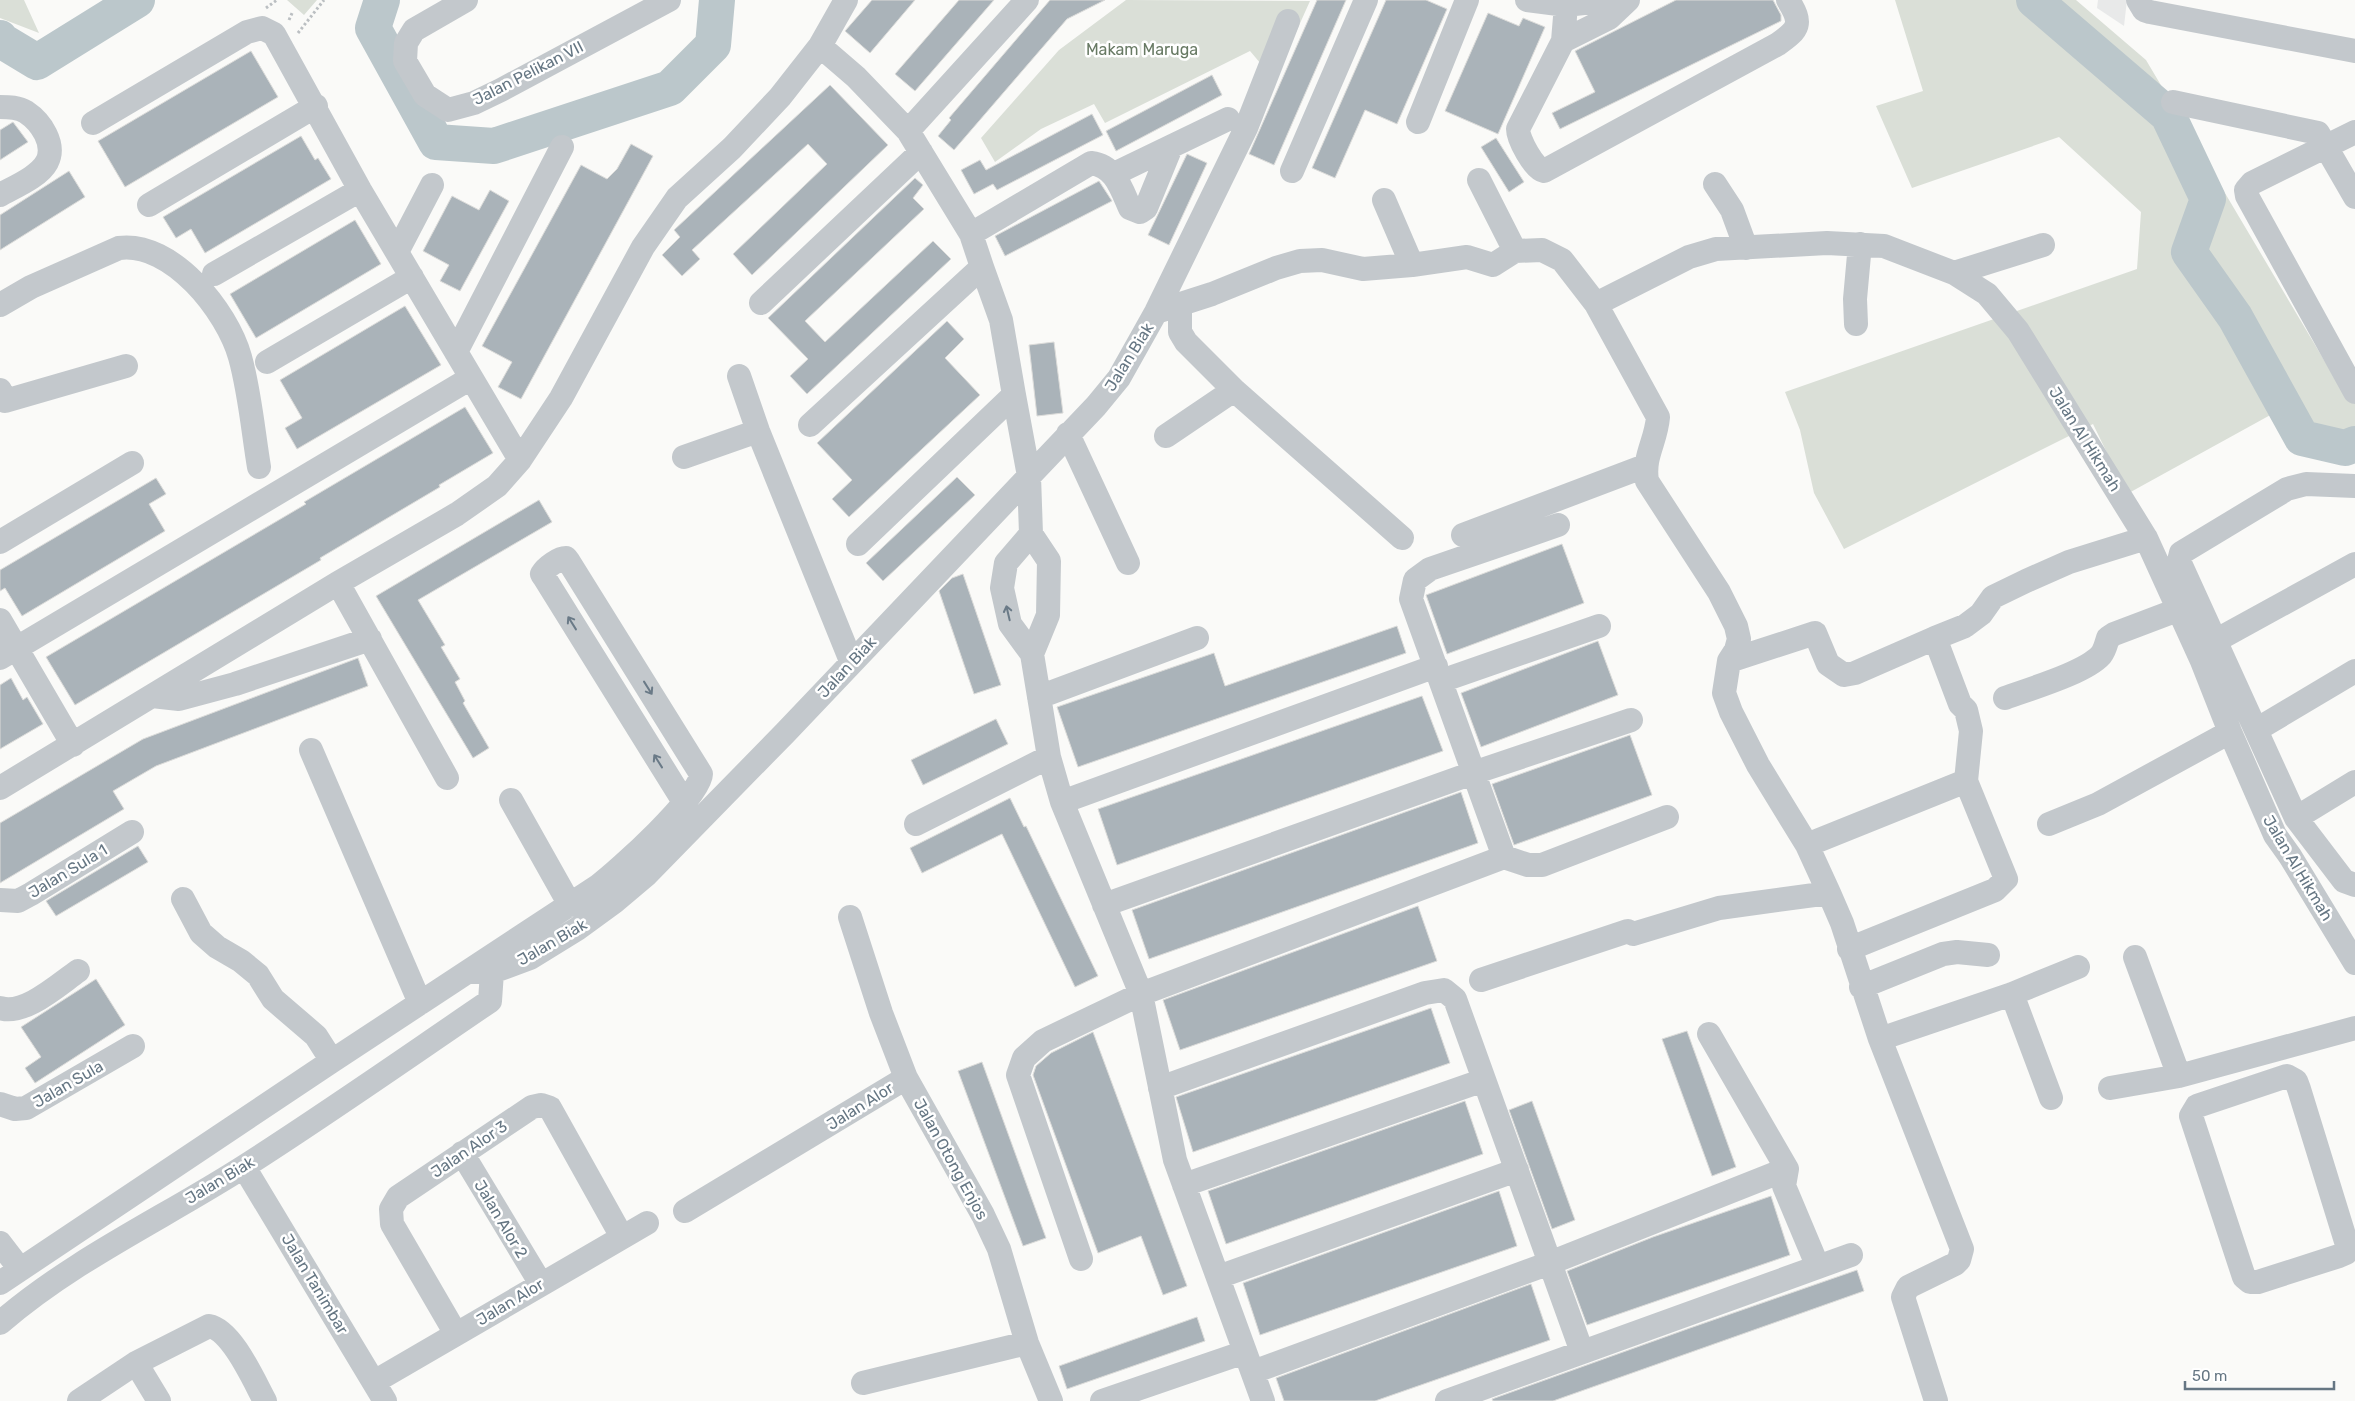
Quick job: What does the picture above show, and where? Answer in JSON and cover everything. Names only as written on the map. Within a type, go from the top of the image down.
[{"type":"street","name":"Jalan Pelikan VII","points":[[466,0],[414,30],[406,43],[405,61],[426,95],[448,110],[474,103],[669,0]]},
{"type":"street","points":[[908,131],[1027,0]]},
{"type":"street","points":[[1292,171],[1366,0]]},
{"type":"street","points":[[1418,122],[1467,0]]},
{"type":"street","points":[[1527,0],[1566,5],[1610,0]]},
{"type":"street","points":[[1563,41],[1609,18],[1628,0]]},
{"type":"street","points":[[1566,5],[1563,41],[1518,129],[1520,137],[1535,165],[1544,171],[1778,44],[1795,32],[1798,21],[1797,15],[1788,0]]},
{"type":"street","points":[[2138,0],[2144,10],[2150,12],[2355,51]]},
{"type":"street","points":[[0,788],[338,583],[457,514],[497,486],[520,460],[561,398],[642,247],[677,198],[732,148],[780,97],[820,46],[838,4]]},
{"type":"street","name":"Jalan Biak","points":[[469,972],[492,972],[530,958],[554,945],[620,897],[646,875],[785,734],[851,661],[1029,476],[1119,378],[1156,312],[1246,128],[1288,21]]},
{"type":"street","points":[[93,123],[247,32],[262,28],[274,34],[316,106],[360,190],[520,460]]},
{"type":"street","points":[[820,46],[856,77],[908,131],[971,234],[1001,320],[1029,476],[1031,534],[1049,561],[1048,615],[1032,654]]},
{"type":"street","points":[[2174,102],[2315,131],[2326,146],[2355,197]]},
{"type":"street","points":[[0,106],[26,112],[40,125],[48,138],[50,152],[46,162],[37,172],[0,195]]},
{"type":"street","points":[[150,205],[316,106]]},
{"type":"street","points":[[1114,174],[1228,119]]},
{"type":"street","points":[[2355,132],[2252,184],[2246,190],[2246,194],[2355,392]]},
{"type":"street","points":[[456,352],[562,147]]},
{"type":"street","points":[[971,234],[1091,163],[1102,164],[1114,174],[1130,208],[1140,212],[1146,208],[1171,147]]},
{"type":"street","points":[[761,303],[920,152]]},
{"type":"street","points":[[1479,180],[1515,251]]},
{"type":"street","points":[[1716,184],[1732,210],[1746,248]]},
{"type":"street","points":[[397,252],[432,185]]},
{"type":"street","points":[[214,274],[360,190]]},
{"type":"street","points":[[1384,200],[1412,265]]},
{"type":"street","points":[[1856,324],[1855,299],[1860,244]]},
{"type":"street","name":"Jalan Al Hikmah","points":[[1596,304],[1689,257],[1716,249],[1860,244],[1884,246],[1954,273],[1987,294],[2018,331],[2146,538],[2180,610],[2275,835],[2290,856],[2355,963]]},
{"type":"street","points":[[1954,273],[2043,245]]},
{"type":"street","points":[[0,305],[31,287],[119,248],[133,246],[152,251],[181,269],[219,312],[240,356],[259,467]]},
{"type":"street","points":[[1156,312],[1180,306],[1300,261],[1322,260],[1363,269],[1412,265],[1467,257],[1494,265],[1515,251],[1542,250],[1553,253],[1562,260],[1596,304],[1658,417],[1656,434],[1645,466],[1647,481],[1719,592],[1736,626],[1739,639],[1736,650],[1729,661],[1724,693],[1731,712],[1758,765],[1807,845],[1842,923],[1861,987],[1880,1039],[1962,1249],[1959,1260],[1955,1264],[1908,1287],[1903,1297],[1936,1401]]},
{"type":"street","points":[[810,425],[982,267]]},
{"type":"street","points":[[267,362],[412,278]]},
{"type":"street","points":[[1180,306],[1180,332],[1186,342],[1234,390],[1402,538]]},
{"type":"street","points":[[0,390],[5,401],[126,366]]},
{"type":"street","points":[[739,376],[758,431],[851,661]]},
{"type":"street","points":[[8,653],[472,378]]},
{"type":"street","points":[[1166,436],[1234,390]]},
{"type":"street","points":[[858,544],[1014,394]]},
{"type":"street","points":[[684,457],[758,431]]},
{"type":"street","points":[[1068,434],[1128,563]]},
{"type":"street","points":[[0,542],[132,463]]},
{"type":"street","points":[[1463,535],[1645,466]]},
{"type":"street","points":[[2355,486],[2296,485],[2181,553],[2179,561],[2296,818],[2344,881],[2355,885]]},
{"type":"street","points":[[1504,857],[1472,773],[1411,598],[1415,580],[1430,569],[1558,525]]},
{"type":"street","points":[[1031,534],[1006,563],[1002,588],[1010,624],[1032,654],[1049,757],[1062,802],[1141,994],[1175,1160],[1263,1401]]},
{"type":"street","points":[[1729,661],[1815,633],[1828,664],[1844,675],[1855,673],[1965,626],[1981,614],[1992,597],[2026,580],[2068,562],[2146,538]]},
{"type":"street","points":[[611,684],[634,666],[566,558],[562,558],[544,570],[542,574],[684,802]]},
{"type":"street","points":[[2215,641],[2355,564]]},
{"type":"street","points":[[338,583],[447,778]]},
{"type":"street","points":[[2005,698],[2082,668],[2100,656],[2105,650],[2108,638],[2114,634],[2180,610]]},
{"type":"street","points":[[0,620],[8,653],[73,745]]},
{"type":"street","points":[[1062,802],[1438,674],[1599,626]]},
{"type":"street","points":[[1039,697],[1197,638]]},
{"type":"street","points":[[1849,949],[1995,890],[2004,882],[2006,877],[1966,781],[1971,730],[1966,710],[1960,704],[1935,638]]},
{"type":"street","points":[[152,696],[179,698],[235,684],[370,639]]},
{"type":"street","name":"Jalan Biak","points":[[0,1283],[332,1061],[570,905],[624,866],[684,802],[701,778],[701,774],[634,666]]},
{"type":"street","points":[[2256,730],[2355,671]]},
{"type":"street","points":[[1104,904],[1472,773],[1631,720]]},
{"type":"street","points":[[2049,824],[2098,804],[2230,732]]},
{"type":"street","points":[[311,750],[420,1003]]},
{"type":"street","points":[[916,824],[1049,757]]},
{"type":"street","points":[[1807,845],[1966,781]]},
{"type":"street","points":[[2296,818],[2355,782]]},
{"type":"street","points":[[511,800],[570,905]]},
{"type":"street","points":[[1081,1259],[1018,1075],[1024,1058],[1044,1041],[1141,994],[1504,857],[1528,865],[1542,865],[1667,817]]},
{"type":"street","name":"Jalan Sula 1","points":[[0,900],[18,901],[132,832]]},
{"type":"street","points":[[1481,980],[1628,930],[1633,934],[1718,908],[1829,893]]},
{"type":"street","points":[[182,899],[201,934],[258,974],[273,999],[316,1036],[332,1061]]},
{"type":"street","name":"Jalan Otong Enjos","points":[[850,917],[881,1013],[906,1078],[983,1215],[999,1249],[1027,1343],[1051,1401]]},
{"type":"street","points":[[1861,987],[1943,954],[1956,952],[1988,955]]},
{"type":"street","points":[[2135,957],[2179,1076]]},
{"type":"street","points":[[1880,1039],[2012,994],[2078,967]]},
{"type":"street","points":[[0,1008],[9,1011],[25,1007],[78,972]]},
{"type":"street","name":"Jalan Biak","points":[[0,1323],[72,1270],[154,1218],[244,1167],[490,1001],[492,972]]},
{"type":"street","points":[[1160,1088],[1425,993],[1444,990],[1455,999],[1582,1352]]},
{"type":"street","points":[[2012,994],[2051,1098]]},
{"type":"street","points":[[2110,1088],[2179,1076],[2355,1028]]},
{"type":"street","points":[[1709,1034],[1787,1169],[1784,1186],[1818,1267]]},
{"type":"street","name":"Jalan Sula","points":[[0,1104],[14,1109],[31,1106],[133,1046]]},
{"type":"street","points":[[2287,1076],[2292,1077],[2299,1089],[2348,1219],[2348,1248],[2343,1255],[2258,1282],[2246,1281],[2191,1116],[2193,1110],[2197,1106],[2287,1076]]},
{"type":"street","name":"Jalan Alor","points":[[685,1211],[906,1078]]},
{"type":"street","points":[[1184,1185],[1484,1080]]},
{"type":"street","name":"Jalan Alor 3","points":[[456,1334],[392,1224],[391,1209],[398,1197],[532,1107],[542,1105],[550,1108],[622,1237]]},
{"type":"street","name":"Jalan Alor 2","points":[[462,1153],[541,1284]]},
{"type":"street","name":"Jalan Tanimbar","points":[[244,1167],[380,1391]]},
{"type":"street","points":[[1102,1401],[1249,1362],[1550,1262],[1787,1169]]},
{"type":"street","points":[[1218,1277],[1517,1170]]},
{"type":"street","name":"Jalan Alor","points":[[380,1391],[456,1334],[647,1223]]},
{"type":"street","points":[[0,1243],[20,1269]]},
{"type":"street","points":[[1447,1401],[1851,1255]]},
{"type":"street","points":[[79,1401],[136,1363],[200,1328],[214,1327],[222,1332],[233,1345],[265,1401]]},
{"type":"street","points":[[863,1383],[1027,1343]]},
{"type":"street","points":[[136,1363],[159,1401]]},
{"type":"path","points":[[282,46],[296,34],[324,0]]},
{"type":"shaded area","points":[[2098,0],[2127,0],[2124,26],[2097,8]]},
{"type":"green space","points":[[0,0],[24,0],[39,33],[0,18]]},
{"type":"green space","points":[[287,0],[317,0],[304,15]]},
{"type":"green space","name":"Makam Maruga","points":[[1126,0],[1310,1],[1279,70],[1261,64],[1250,51],[1105,123],[1094,104],[1041,129],[995,162],[981,138],[1059,50]]},
{"type":"green space","points":[[1895,0],[2076,0],[2146,60],[2343,392],[2355,386],[2355,457],[2301,449],[2274,413],[2127,494],[2093,424],[1844,549],[1814,493],[1800,430],[1785,392],[2137,269],[2141,212],[2059,137],[1912,188],[1876,106],[1923,91]]},
{"type":"building","points":[[872,0],[915,0],[870,53],[845,31]]},
{"type":"building","points":[[959,0],[994,0],[915,91],[895,74]]},
{"type":"building","points":[[1050,0],[1105,0],[1067,19],[954,150],[938,136],[951,120],[949,118]]},
{"type":"building","points":[[1317,0],[1346,0],[1274,165],[1249,154]]},
{"type":"building","points":[[1386,0],[1426,0],[1447,9],[1397,124],[1365,110],[1335,178],[1312,168]]},
{"type":"building","points":[[1676,0],[1773,0],[1781,15],[1781,21],[1560,129],[1552,113],[1595,92],[1575,51]]},
{"type":"building","points":[[1488,13],[1519,26],[1523,18],[1545,27],[1498,134],[1445,111]]},
{"type":"building","points":[[251,51],[278,97],[125,187],[98,141]]},
{"type":"building","points":[[1212,75],[1222,95],[1116,151],[1106,131]]},
{"type":"building","points":[[830,85],[888,145],[752,275],[733,254],[827,164],[808,144],[692,250],[700,259],[682,276],[662,255],[680,237],[674,230]]},
{"type":"building","points":[[1092,114],[1103,135],[997,190],[993,184],[974,194],[961,170],[980,160],[986,170]]},
{"type":"building","points":[[13,122],[28,142],[0,160],[0,130]]},
{"type":"building","points":[[301,136],[315,160],[318,158],[331,179],[205,253],[191,229],[176,238],[163,217]]},
{"type":"building","points":[[1496,138],[1524,182],[1509,192],[1481,147]]},
{"type":"building","points":[[631,144],[653,156],[521,399],[498,387],[512,362],[482,346],[581,165],[607,179],[617,169]]},
{"type":"building","points":[[1187,154],[1207,163],[1169,245],[1148,235]]},
{"type":"building","points":[[69,171],[85,197],[0,250],[0,215]]},
{"type":"building","points":[[915,178],[923,185],[913,198],[924,209],[805,321],[825,342],[933,241],[951,259],[807,394],[790,376],[808,359],[768,318]]},
{"type":"building","points":[[1099,181],[1112,201],[1005,256],[995,236]]},
{"type":"building","points":[[490,190],[509,201],[460,291],[440,281],[449,265],[423,251],[452,196],[479,210]]},
{"type":"building","points":[[355,220],[381,264],[256,338],[230,294]]},
{"type":"building","points":[[405,306],[441,365],[297,449],[285,428],[302,418],[280,380]]},
{"type":"building","points":[[947,321],[964,339],[945,358],[980,395],[849,517],[832,499],[852,480],[817,443]]},
{"type":"building","points":[[1054,342],[1063,413],[1037,416],[1029,345]]},
{"type":"building","points":[[465,407],[493,453],[439,485],[440,487],[320,558],[321,560],[75,705],[46,657],[306,504],[304,502]]},
{"type":"building","points":[[957,477],[975,495],[883,581],[866,563]]},
{"type":"building","points":[[156,478],[166,494],[149,504],[165,531],[22,616],[5,588],[0,591],[0,570]]},
{"type":"building","points":[[539,500],[552,522],[418,600],[445,645],[441,647],[460,679],[455,682],[465,701],[463,703],[489,748],[473,758],[376,596]]},
{"type":"building","points":[[1562,544],[1584,603],[1447,654],[1426,595]]},
{"type":"building","points":[[963,574],[1001,685],[974,694],[939,591],[952,578]]},
{"type":"building","points":[[1397,626],[1406,653],[1078,767],[1057,707],[1214,653],[1225,686]]},
{"type":"building","points":[[1598,641],[1618,695],[1481,747],[1461,693]]},
{"type":"building","points":[[358,658],[368,686],[156,766],[113,791],[124,809],[0,883],[0,823],[143,739]]},
{"type":"building","points":[[11,678],[23,700],[27,697],[43,724],[0,749],[0,685]]},
{"type":"building","points":[[1422,696],[1443,751],[1117,865],[1098,809]]},
{"type":"building","points":[[996,719],[1008,744],[923,785],[911,760]]},
{"type":"building","points":[[1630,735],[1652,795],[1514,845],[1492,784]]},
{"type":"building","points":[[1461,792],[1478,843],[1149,959],[1132,910]]},
{"type":"building","points":[[1010,798],[1024,827],[1026,826],[1098,976],[1075,987],[1002,834],[922,873],[910,848]]},
{"type":"building","points":[[138,846],[148,862],[56,916],[46,901]]},
{"type":"building","points":[[1418,906],[1437,961],[1180,1050],[1163,1000]]},
{"type":"building","points":[[96,979],[125,1025],[35,1083],[25,1068],[41,1057],[21,1027]]},
{"type":"building","points":[[1431,1008],[1450,1063],[1193,1152],[1176,1097]]},
{"type":"building","points":[[1687,1031],[1736,1167],[1712,1176],[1662,1039]]},
{"type":"building","points":[[1093,1032],[1187,1286],[1163,1295],[1141,1236],[1098,1253],[1033,1075],[1036,1066],[1051,1053]]},
{"type":"building","points":[[982,1062],[1046,1238],[1023,1246],[958,1071]]},
{"type":"building","points":[[1465,1101],[1483,1154],[1226,1244],[1208,1191]]},
{"type":"building","points":[[1532,1101],[1575,1220],[1552,1229],[1509,1110]]},
{"type":"building","points":[[1499,1191],[1517,1246],[1260,1335],[1243,1283]]},
{"type":"building","points":[[1771,1196],[1790,1255],[1587,1325],[1567,1271],[1653,1237]]},
{"type":"building","points":[[1857,1270],[1864,1291],[1553,1401],[1493,1401],[1492,1399],[1690,1328]]},
{"type":"building","points":[[1531,1284],[1550,1340],[1375,1401],[1284,1401],[1276,1378]]},
{"type":"building","points":[[1197,1317],[1205,1341],[1067,1389],[1059,1366]]},
{"type":"waterway","points":[[0,38],[37,62],[137,0]]},
{"type":"waterway","points":[[382,0],[373,28],[436,142],[494,146],[670,88],[713,45],[717,0]]},
{"type":"waterway","points":[[2034,0],[2168,115],[2208,199],[2189,252],[2235,317],[2302,438],[2345,448],[2355,444]]}]
